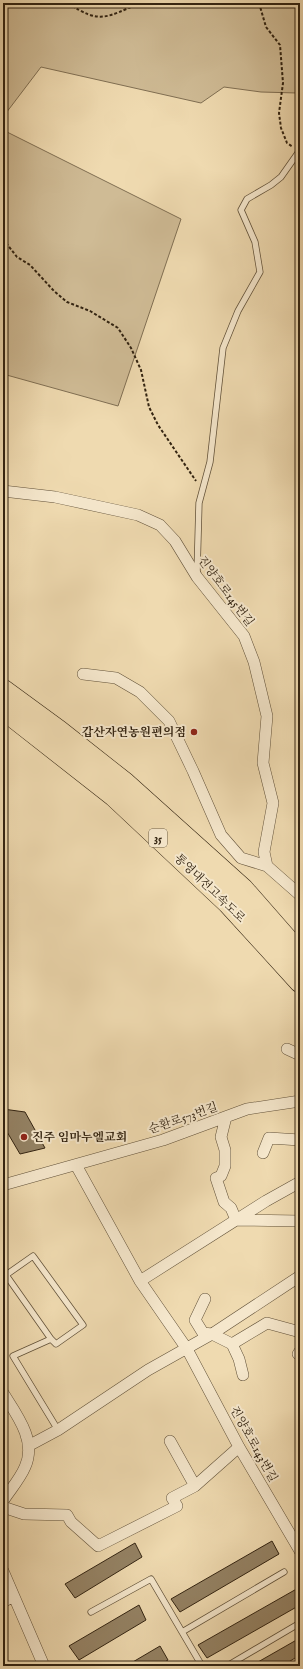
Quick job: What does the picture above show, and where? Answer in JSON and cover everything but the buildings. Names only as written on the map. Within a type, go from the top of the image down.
[{"type":"highway","name":"통영대전고속도로","points":[[3,690],[59,730],[137,793],[243,888],[300,954]]},
{"type":"highway","name":"통영대전고속도로","points":[[3,709],[114,796],[228,903],[300,982]]},
{"type":"street","name":"진양호로145번길","points":[[3,491],[62,498],[138,516],[160,525],[175,541],[197,577],[244,636],[254,662],[267,716],[263,763],[273,803],[264,852],[267,866]]},
{"type":"street","points":[[83,674],[116,678],[140,692],[169,721],[221,835],[241,858],[267,866],[300,895]]},
{"type":"street","points":[[287,1048],[300,1055]]},
{"type":"street","name":"순환로573번길","points":[[3,1185],[163,1140],[247,1110],[300,1101]]},
{"type":"street","points":[[226,1117],[221,1137],[225,1150],[224,1166],[221,1176],[216,1178],[224,1202],[231,1208],[236,1220]]},
{"type":"street","points":[[263,1153],[269,1138],[300,1140]]},
{"type":"street","name":"진양호로143번길","points":[[76,1165],[140,1281],[187,1349],[239,1447],[300,1550]]},
{"type":"street","points":[[140,1281],[236,1220],[300,1182]]},
{"type":"street","points":[[236,1220],[300,1221]]},
{"type":"street","points":[[30,1445],[58,1430],[148,1370],[212,1334],[300,1276]]},
{"type":"street","points":[[205,1300],[195,1320],[203,1333],[212,1334],[232,1344],[239,1359],[243,1375]]},
{"type":"street","points":[[232,1344],[267,1323],[300,1332]]},
{"type":"street","points":[[3,1394],[19,1418],[30,1445],[25,1467],[3,1501]]},
{"type":"street","points":[[170,1441],[195,1486]]},
{"type":"street","points":[[3,1507],[24,1514],[67,1515],[71,1522],[98,1546],[177,1506],[172,1498],[195,1486],[239,1447]]},
{"type":"street","points":[[3,1571],[44,1666]]},
{"type":"street","points":[[3,1602],[13,1596]]},
{"type":"lane","points":[[197,577],[199,503],[210,462],[223,348],[238,310],[260,272],[255,242],[241,210],[247,198],[271,185],[281,177],[298,148]]},
{"type":"lane","points":[[33,1256],[83,1325],[56,1344],[51,1339],[6,1275],[33,1256]]},
{"type":"lane","points":[[51,1339],[13,1356],[58,1430]]},
{"type":"lane","points":[[182,1632],[284,1572]]},
{"type":"lane","points":[[91,1612],[151,1579],[200,1665]]},
{"type":"lane","points":[[227,1666],[300,1623]]},
{"type":"path","points":[[68,3],[84,14],[98,18],[109,16],[140,3]]},
{"type":"path","points":[[260,3],[266,27],[280,45],[283,83],[279,113],[281,128],[287,143],[292,147],[298,148]]},
{"type":"path","points":[[3,239],[17,257],[30,265],[54,291],[67,302],[90,311],[118,328],[131,348],[141,370],[149,407],[158,425],[202,490]]},
{"type":"shaded area","points":[[3,3],[300,3],[300,91],[297,93],[261,92],[224,87],[201,103],[41,67],[3,117]]},
{"type":"shaded area","points":[[3,130],[181,219],[118,406],[3,374]]},
{"type":"place","name":"갑산자연농원편의점","points":[[194,732]]},
{"type":"place","name":"진주 임마누엘교회","points":[[24,1137]]}]
